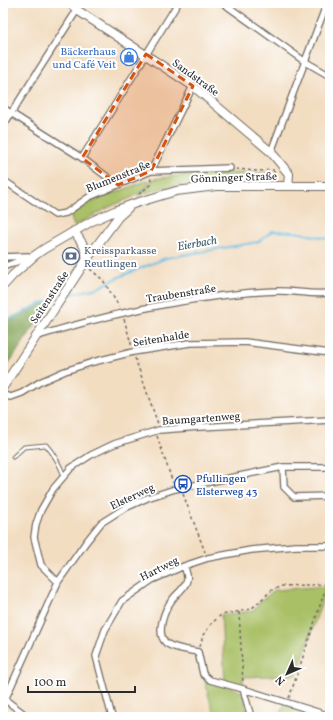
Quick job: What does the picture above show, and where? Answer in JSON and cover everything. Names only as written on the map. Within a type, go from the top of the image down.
[{"type":"main road","name":"Sandstraße","points":[[70,3],[77,10],[194,86],[271,152],[289,174],[288,186]]},
{"type":"main road","name":"Gönninger Straße","points":[[3,286],[34,256],[74,231],[134,201],[176,191],[216,186],[330,186]]},
{"type":"main road","name":"Seitenstraße","points":[[3,387],[86,261],[118,217],[134,201]]},
{"type":"main road","points":[[74,231],[84,246],[86,261]]},
{"type":"street","points":[[82,158],[178,3]]},
{"type":"street","points":[[223,3],[304,61],[330,76]]},
{"type":"street","points":[[271,152],[327,3]]},
{"type":"street","points":[[3,126],[77,10]]},
{"type":"street","points":[[151,171],[194,86]]},
{"type":"street","points":[[3,108],[82,158],[118,185]]},
{"type":"street","name":"Blumenstraße","points":[[3,180],[55,214],[66,213],[89,197],[151,171],[230,168]]},
{"type":"street","points":[[3,257],[34,256]]},
{"type":"street","name":"Gönninger Straße","points":[[3,267],[34,256]]},
{"type":"street","name":"Traubenstraße","points":[[38,336],[123,313],[184,302],[245,293],[278,291],[317,294],[330,292]]},
{"type":"street","name":"Seitenhalde","points":[[3,395],[10,397],[22,393],[40,382],[65,371],[93,362],[133,352],[190,343],[244,342],[330,353]]},
{"type":"street","name":"Baumgartenweg","points":[[58,582],[40,565],[34,537],[36,524],[41,510],[53,489],[71,468],[91,455],[114,444],[158,430],[330,420]]},
{"type":"street","points":[[283,467],[284,487],[294,496],[330,496]]},
{"type":"street","name":"Elsterweg","points":[[3,700],[58,582],[86,542],[102,523],[123,509],[147,498],[178,488],[283,467],[330,467]]},
{"type":"street","name":"Hartweg","points":[[112,717],[96,656],[105,630],[122,602],[152,580],[184,566],[208,558],[251,550],[296,546],[330,546]]},
{"type":"street","points":[[184,566],[187,576],[186,583],[166,609],[161,626],[161,634],[165,642],[175,647],[198,652],[203,674],[210,680],[330,716]]},
{"type":"street","points":[[244,689],[251,717]]},
{"type":"street","points":[[3,700],[28,717]]},
{"type":"lane","points":[[13,457],[24,447],[46,445],[53,453],[62,469],[64,476]]},
{"type":"path","points":[[230,168],[257,171],[274,170],[274,178]]},
{"type":"path","points":[[134,201],[150,185],[151,171]]},
{"type":"path","points":[[86,261],[103,280],[123,313],[133,352],[178,488],[208,558]]},
{"type":"path","points":[[287,702],[327,584]]},
{"type":"path","points":[[198,652],[203,635],[212,623],[221,615],[251,609],[272,590],[282,586],[330,584]]},
{"type":"path","points":[[239,612],[244,689]]},
{"type":"highlighted area","points":[[146,54],[193,86],[151,171],[118,185],[82,158]]},
{"type":"green space","points":[[218,173],[270,173],[270,178],[187,184],[162,188],[137,196],[151,185],[152,179]]},
{"type":"green space","points":[[149,180],[149,185],[133,197],[111,206],[74,226],[70,215],[89,203]]},
{"type":"green space","points":[[53,299],[3,372],[3,324],[10,319]]},
{"type":"green space","points":[[327,586],[297,675],[243,677],[243,688],[225,683],[221,615],[253,611],[261,601],[275,590]]},
{"type":"green space","points":[[204,679],[243,693],[249,717],[216,717]]},
{"type":"green space","points":[[285,704],[324,717],[279,717]]},
{"type":"waterway","name":"Eierbach","points":[[67,295],[98,288],[119,277],[166,258],[258,242],[272,231],[295,232],[330,239]]},
{"type":"waterway","name":"Eierbach","points":[[3,322],[42,303],[59,298]]},
{"type":"place","name":"Bäckerhaus und Café Veit","points":[[129,57]]},
{"type":"place","name":"Kreissparkasse Reutlingen","points":[[71,256]]},
{"type":"place","name":"Pfullingen Elsterweg 43","points":[[183,484]]}]
